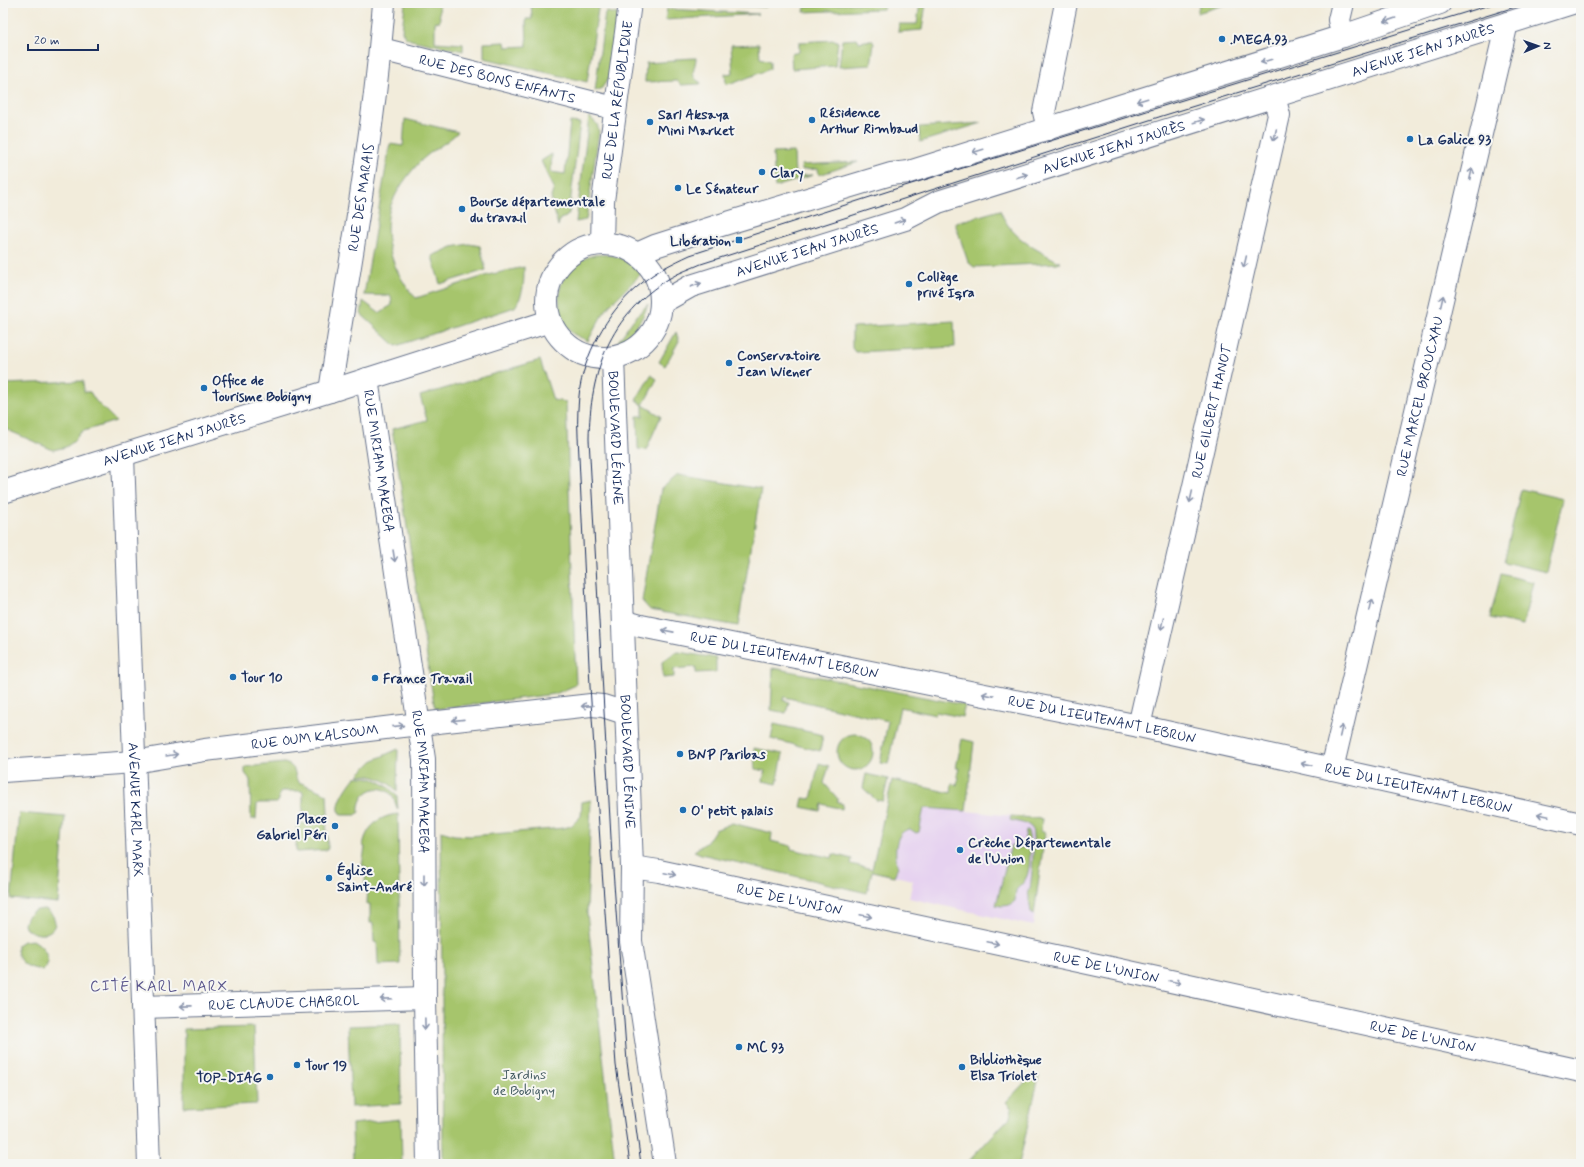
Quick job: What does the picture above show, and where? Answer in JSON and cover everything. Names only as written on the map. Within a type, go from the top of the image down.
[{"type":"street","name":"RUE DES MARAIS","points":[[330,391],[381,49],[384,3]]},
{"type":"street","name":"RUE DE LA RÉPUBLIQUE","points":[[602,244],[602,201],[630,3]]},
{"type":"street","points":[[1048,129],[1044,112],[1066,3]]},
{"type":"street","points":[[1343,3],[1339,20],[1343,36]]},
{"type":"street","points":[[637,254],[655,246],[721,225],[891,174],[909,172],[1048,129],[1343,36],[1440,3]]},
{"type":"street","name":"AVENUE JEAN JAURÈS","points":[[661,302],[691,286],[905,219],[938,202],[1572,3]]},
{"type":"street","name":"RUE MARCEL BROUCXAU","points":[[1332,769],[1507,23]]},
{"type":"street","name":"RUE DES BONS ENFANTS","points":[[381,49],[614,108]]},
{"type":"street","name":"RUE GILBERT HANOT","points":[[1139,726],[1279,115],[1274,97]]},
{"type":"street","points":[[602,244],[620,246],[637,254],[655,274],[660,285],[661,302],[657,322],[647,339],[632,352],[613,358],[590,357],[571,349],[558,336],[550,321],[547,299],[551,278],[563,260],[581,248],[602,244]]},
{"type":"street","name":"AVENUE JEAN JAURÈS","points":[[3,492],[123,456],[550,321]]},
{"type":"street","name":"BOULEVARD LÉNINE","points":[[613,358],[625,713],[632,867],[631,941],[665,1164]]},
{"type":"street","name":"RUE MIRIAM MAKEBA","points":[[367,379],[420,724],[424,759],[425,998],[428,1164]]},
{"type":"street","name":"AVENUE KARL MARX","points":[[123,456],[149,1164]]},
{"type":"street","name":"RUE DU LIEUTENANT LEBRUN","points":[[623,621],[648,628],[1139,726],[1581,824]]},
{"type":"street","name":"RUE OUM KALSOUM","points":[[3,771],[134,762],[205,750],[591,705],[603,706],[625,713]]},
{"type":"street","name":"RUE DE L'UNION","points":[[632,867],[659,871],[1102,966],[1581,1071]]},
{"type":"street","name":"RUE CLAUDE CHABROL","points":[[143,1007],[425,998]]},
{"type":"shaded area","name":"Crèche Départementale de l'Union","points":[[887,805],[1042,819],[1041,831],[1045,833],[1033,926],[909,898],[913,880],[872,871]]},
{"type":"green space","points":[[405,3],[439,3],[440,21],[435,22],[435,42],[463,44],[463,51],[411,40],[405,37],[402,31]]},
{"type":"green space","points":[[531,3],[599,3],[587,82],[484,58],[484,43],[505,42],[506,47],[527,46],[526,19],[532,19]]},
{"type":"green space","points":[[677,3],[765,3],[766,7]]},
{"type":"green space","points":[[852,3],[884,3],[883,9],[804,12],[805,7]]},
{"type":"green space","points":[[920,3],[926,3],[922,30],[898,32],[899,24],[917,24]]},
{"type":"green space","points":[[1200,3],[1231,3],[1197,13]]},
{"type":"green space","points":[[667,9],[758,14],[665,20]]},
{"type":"green space","points":[[605,13],[618,14],[609,78],[601,89],[595,91]]},
{"type":"green space","points":[[858,39],[859,42],[872,40],[874,44],[871,65],[839,67],[842,40]]},
{"type":"green space","points":[[835,40],[838,42],[835,66],[792,69],[791,54],[799,52],[799,42]]},
{"type":"green space","points":[[759,44],[760,58],[770,61],[770,69],[734,83],[726,84],[725,74],[733,73],[731,45]]},
{"type":"green space","points":[[696,58],[693,74],[696,80],[701,84],[681,85],[677,81],[645,82],[646,63]]},
{"type":"green space","points":[[589,116],[597,124],[599,132],[586,220],[576,222]]},
{"type":"green space","points":[[405,119],[458,132],[448,141],[422,159],[403,183],[391,205],[388,217],[388,242],[396,267],[408,289],[416,298],[488,275],[524,267],[524,278],[522,293],[515,307],[396,346],[361,314],[363,301],[379,313],[392,305],[391,296],[364,295],[390,144],[403,146]]},
{"type":"green space","points":[[570,122],[580,123],[569,213],[566,217],[560,219],[558,226],[551,197],[554,188],[541,161],[552,154],[551,172],[565,174]]},
{"type":"green space","points":[[982,123],[920,142],[919,127]]},
{"type":"green space","points":[[794,152],[795,176],[813,175],[775,187],[773,153]]},
{"type":"green space","points":[[858,162],[819,175],[818,169],[802,170],[801,165]]},
{"type":"green space","points":[[1000,210],[1004,220],[1010,228],[1025,242],[1061,263],[974,267],[968,262],[955,223]]},
{"type":"green space","points":[[469,244],[480,246],[486,270],[440,284],[432,256],[452,247]]},
{"type":"green space","points":[[594,255],[609,255],[620,258],[631,264],[641,274],[610,305],[601,317],[588,341],[573,334],[567,328],[562,318],[559,300],[565,275],[577,263]]},
{"type":"green space","points":[[648,304],[643,316],[636,326],[628,335],[617,343],[633,320]]},
{"type":"green space","points":[[954,321],[955,347],[855,352],[852,348],[852,328],[855,327]]},
{"type":"green space","points":[[676,332],[679,341],[665,366],[659,362]]},
{"type":"green space","points":[[540,360],[553,400],[566,402],[576,685],[555,694],[436,709],[392,429],[427,420],[420,396]]},
{"type":"green space","points":[[651,375],[657,379],[643,405],[636,400]]},
{"type":"green space","points":[[83,381],[84,392],[90,392],[95,400],[116,421],[81,432],[73,442],[66,447],[53,450],[3,428],[3,384]]},
{"type":"green space","points":[[643,405],[661,416],[646,450],[638,449],[637,416],[643,416]]},
{"type":"green space","points":[[678,475],[761,489],[738,626],[650,610],[642,601],[661,489]]},
{"type":"green space","points":[[1521,489],[1563,499],[1546,572],[1504,562]]},
{"type":"green space","points":[[1501,574],[1533,582],[1523,625],[1490,618]]},
{"type":"green space","points":[[679,652],[716,658],[716,672],[696,673],[696,667],[674,669],[674,677],[663,678],[662,662],[674,653]]},
{"type":"green space","points":[[773,668],[965,705],[962,717],[936,712],[935,715],[900,707],[888,764],[880,763],[888,721],[784,697],[783,700],[789,702],[786,713],[771,710]]},
{"type":"green space","points":[[774,724],[823,735],[820,751],[771,739]]},
{"type":"green space","points":[[859,734],[868,739],[872,745],[872,759],[868,765],[859,770],[851,770],[842,765],[838,759],[837,748],[842,739],[848,735]]},
{"type":"green space","points":[[962,739],[974,742],[966,811],[924,808],[919,832],[916,833],[910,829],[901,834],[898,839],[896,844],[896,856],[898,867],[894,876],[872,871],[867,893],[701,854],[694,851],[707,842],[715,830],[732,823],[772,833],[771,841],[791,846],[791,849],[832,858],[833,854],[852,859],[851,864],[872,869],[892,780],[951,793],[952,784],[957,785],[959,777],[957,776],[959,768],[956,768]]},
{"type":"green space","points":[[754,748],[783,754],[777,784],[763,781],[765,771],[755,769]]},
{"type":"green space","points":[[398,749],[397,791],[388,783],[379,778],[358,775],[372,761]]},
{"type":"green space","points":[[284,763],[292,767],[299,782],[327,794],[328,815],[303,817],[303,792],[281,791],[277,803],[257,804],[256,819],[251,819],[250,780],[245,773],[245,767]]},
{"type":"green space","points":[[819,763],[829,766],[824,783],[838,799],[837,802],[843,804],[842,809],[822,804],[820,811],[801,807],[803,798],[811,799]]},
{"type":"green space","points":[[866,774],[888,779],[883,801],[876,800],[863,788]]},
{"type":"green space","points":[[355,777],[367,777],[384,784],[397,796],[398,810],[390,793],[384,790],[373,789],[364,795],[359,806],[359,812],[356,815],[341,815],[339,811],[340,801]]},
{"type":"green space","name":"Jardins de Bobigny","points":[[591,800],[587,913],[615,1164],[443,1164],[441,831],[454,835],[470,836],[564,828],[571,826],[581,816],[582,802]]},
{"type":"green space","points":[[19,813],[65,817],[58,903],[11,899]]},
{"type":"green space","points":[[398,814],[400,964],[378,965],[377,943],[374,942],[373,923],[370,923],[370,904],[367,904],[368,885],[365,885],[366,866],[362,866],[365,847],[363,846],[367,833],[374,824],[385,817]]},
{"type":"green space","points":[[1011,816],[1042,819],[1041,831],[1045,833],[1034,915],[1031,913],[1028,890],[1030,889],[1032,876],[1032,828],[1027,824],[1010,820]]},
{"type":"green space","points":[[326,822],[327,850],[297,852],[297,824]]},
{"type":"green space","points":[[1026,831],[1028,831],[1030,848],[1028,874],[1016,890],[1015,901],[1006,906],[996,905],[1011,845],[1023,848]]},
{"type":"green space","points":[[45,909],[54,918],[55,922],[52,929],[41,934],[25,928],[24,923],[30,914],[37,910]]},
{"type":"green space","points":[[33,940],[42,947],[47,956],[48,963],[43,970],[27,966],[18,956],[17,945],[23,941]]},
{"type":"green space","points":[[400,1024],[401,1104],[351,1107],[348,1026]]},
{"type":"green space","points":[[254,1027],[257,1104],[184,1107],[184,1029]]},
{"type":"green space","points":[[1031,1076],[1039,1076],[1019,1164],[966,1164],[1010,1117],[1012,1109],[1006,1102]]},
{"type":"green space","points":[[401,1119],[402,1164],[353,1164],[352,1124]]},
{"type":"tram line","points":[[630,1164],[616,1065],[601,857],[590,686],[578,430],[579,393],[583,372],[595,343],[611,316],[620,304],[647,279],[690,255],[895,189],[1496,3]]},
{"type":"tram line","points":[[641,1164],[627,1062],[612,856],[589,439],[590,414],[599,368],[607,347],[618,328],[632,309],[649,293],[670,278],[701,264],[1162,116],[1528,3]]},
{"type":"place","name":".MEGA.93","points":[[1222,39]]},
{"type":"place","name":"Résidence Arthur Rimbaud","points":[[812,120]]},
{"type":"place","name":"Sarl Aksaya Mini Market","points":[[650,122]]},
{"type":"place","name":"La Galice 93","points":[[1410,139]]},
{"type":"place","name":"Clary","points":[[762,172]]},
{"type":"place","name":"Le Sénateur","points":[[678,188]]},
{"type":"place","name":"Bourse départementale du travail","points":[[462,209]]},
{"type":"place","name":"Libération","points":[[739,240]]},
{"type":"place","name":"Collège privé Iqra","points":[[909,284]]},
{"type":"place","name":"Conservatoire Jean Wiener","points":[[729,363]]},
{"type":"place","name":"Office de Tourisme Bobigny","points":[[204,388]]},
{"type":"place","name":"Tour 10","points":[[233,677]]},
{"type":"place","name":"France Travail","points":[[375,678]]},
{"type":"place","name":"BNP Paribas","points":[[680,754]]},
{"type":"place","name":"O' petit palais","points":[[683,810]]},
{"type":"place","name":"Place Gabriel Péri","points":[[335,826]]},
{"type":"place","name":"Crèche Départementale de l'Union","points":[[960,850]]},
{"type":"place","name":"Église Saint-André","points":[[329,878]]},
{"type":"place","name":"MC 93","points":[[739,1047]]},
{"type":"place","name":"Tour 19","points":[[297,1065]]},
{"type":"place","name":"Bibliothèque Elsa Triolet","points":[[962,1067]]},
{"type":"place","name":"TOP-DIAG","points":[[270,1077]]},
{"type":"district","name":"CITÉ KARL MARX","points":[[159,986]]}]
